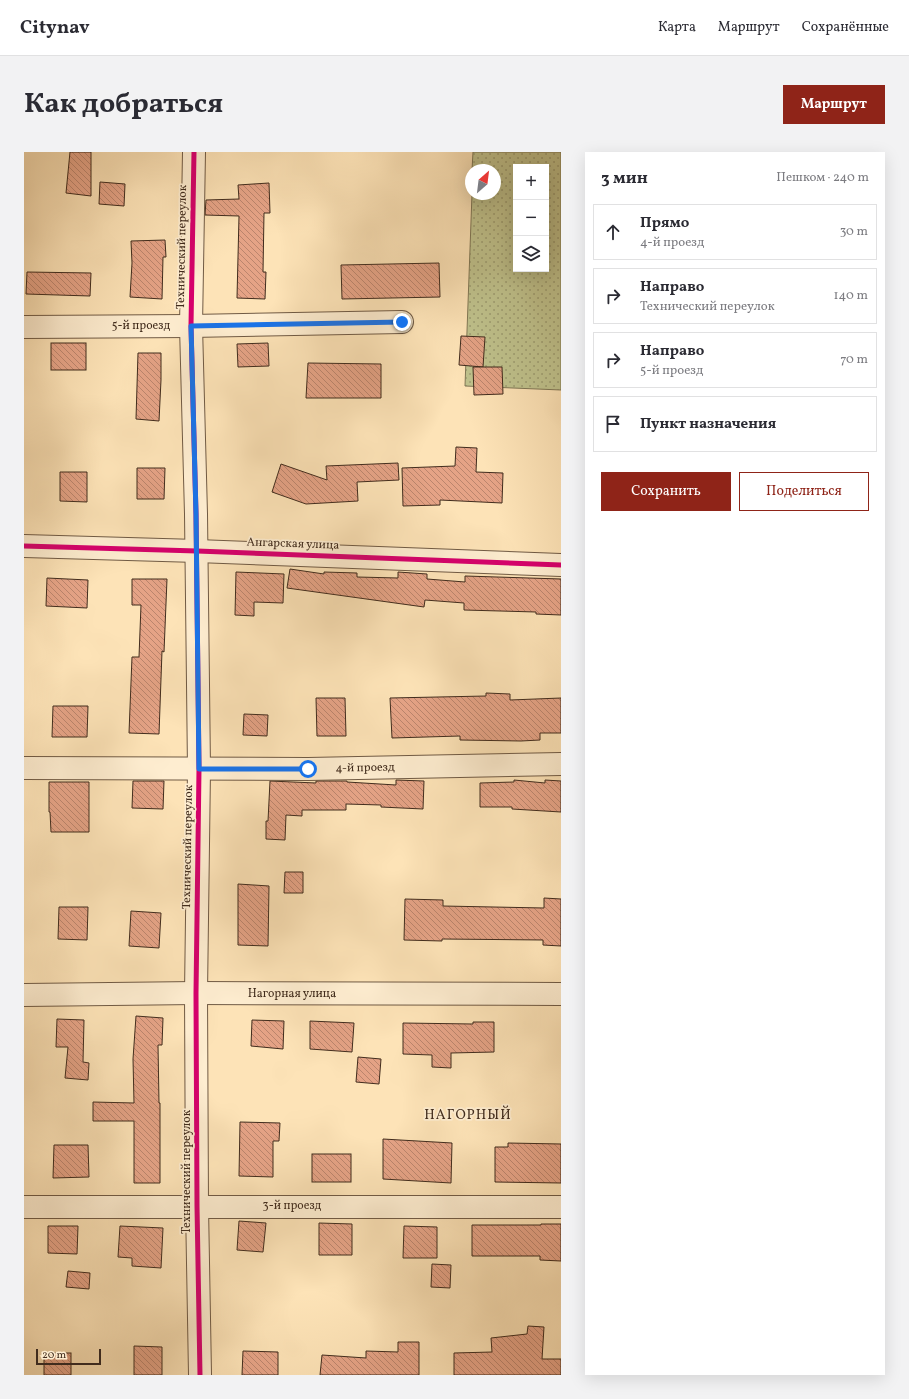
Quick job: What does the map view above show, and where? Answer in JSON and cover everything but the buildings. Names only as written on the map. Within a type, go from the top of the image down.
[{"type":"street","name":"Технический переулок","points":[[194,152],[191,326],[197,551],[199,769],[196,993],[197,1206],[200,1375]]},
{"type":"street","name":"5-й проезд","points":[[24,327],[191,326],[402,322]]},
{"type":"street","name":"Ангарская улица","points":[[24,546],[561,565]]},
{"type":"street","name":"4-й проезд","points":[[24,768],[308,769],[561,764]]},
{"type":"street","name":"Нагорная улица","points":[[24,995],[196,993],[561,994]]},
{"type":"street","name":"3-й проезд","points":[[24,1208],[197,1206],[561,1207]]},
{"type":"green space","points":[[473,152],[561,152],[561,390],[465,386],[472,200],[501,200],[501,164],[472,164]]},
{"type":"cycle path","points":[[194,152],[191,326],[196,514],[199,769],[196,993],[197,1206],[200,1375]]},
{"type":"cycle path","points":[[24,546],[561,565]]},
{"type":"district","name":"НАГОРНЫЙ","points":[[468,1115]]},
{"type":"route","points":[[308,769],[199,769],[196,514],[191,326],[402,322]]}]
